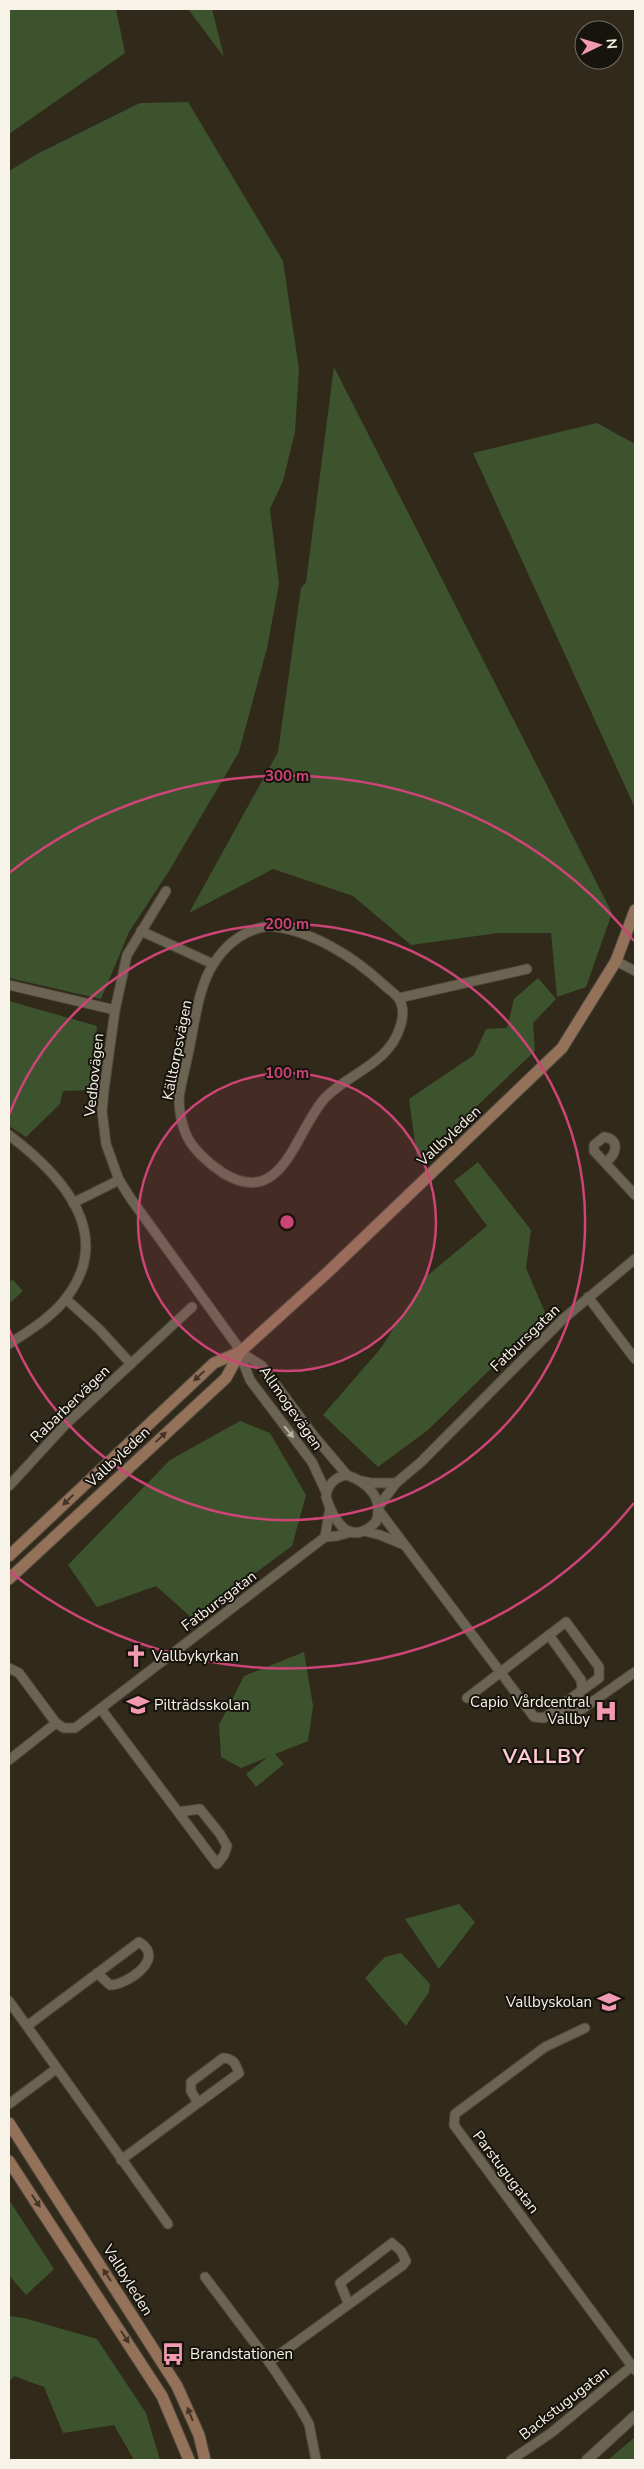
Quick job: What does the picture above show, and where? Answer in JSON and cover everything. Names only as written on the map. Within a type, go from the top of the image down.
[{"type":"main road","name":"Vallbyleden","points":[[9,1579],[226,1378],[240,1352],[327,1273],[562,1048],[616,961],[635,910]]},
{"type":"main road","name":"Vallbyleden","points":[[9,1556],[214,1362],[240,1352]]},
{"type":"main road","name":"Vallbyleden","points":[[9,2123],[177,2386],[198,2434],[205,2460]]},
{"type":"main road","points":[[9,2161],[162,2396],[189,2460]]},
{"type":"main road","points":[[183,2448],[184,2460]]},
{"type":"street","name":"Vedbovägen","points":[[166,891],[127,955],[115,1010],[102,1112],[106,1144],[119,1180],[130,1199],[240,1352]]},
{"type":"street","name":"Källtorpsvägen","points":[[268,926],[284,927],[334,948],[372,974],[399,998],[402,1006],[400,1028],[383,1055],[370,1066],[343,1082],[322,1101],[281,1169],[271,1177],[260,1182],[246,1183],[235,1180],[221,1172],[197,1151],[186,1134],[181,1119],[181,1086],[202,992],[213,964],[233,940],[243,934],[268,926]]},
{"type":"street","points":[[141,931],[213,964]]},
{"type":"street","points":[[616,961],[635,971]]},
{"type":"street","points":[[399,998],[527,969]]},
{"type":"street","points":[[9,985],[115,1010]]},
{"type":"street","points":[[9,1135],[37,1157],[56,1176],[74,1203],[83,1222],[87,1242],[83,1270],[66,1299],[37,1325],[9,1344]]},
{"type":"street","points":[[606,1162],[635,1195]]},
{"type":"street","points":[[74,1203],[119,1180]]},
{"type":"street","name":"Fatbursgatan","points":[[380,1509],[396,1483],[421,1462],[563,1319],[635,1260]]},
{"type":"street","points":[[588,1297],[635,1359]]},
{"type":"street","name":"Rabarbervägen","points":[[66,1299],[99,1329],[131,1364]]},
{"type":"street","name":"Rabarbervägen","points":[[9,1486],[65,1425],[192,1307]]},
{"type":"street","name":"Allmogevägen","points":[[240,1352],[262,1366],[314,1436],[351,1477]]},
{"type":"street","name":"Allmogevägen","points":[[240,1352],[250,1380],[309,1458],[326,1492]]},
{"type":"street","points":[[396,1483],[371,1483],[351,1477],[337,1478],[331,1483],[326,1492],[330,1508],[340,1525],[351,1532],[380,1535],[402,1544]]},
{"type":"street","points":[[351,1477],[375,1496],[380,1509],[402,1544],[499,1673],[534,1717],[544,1718],[579,1694],[599,1678],[598,1667],[566,1622],[499,1673],[467,1698]]},
{"type":"street","points":[[324,1537],[330,1508]]},
{"type":"street","points":[[364,1532],[376,1522],[380,1509]]},
{"type":"street","name":"Fatbursgatan","points":[[56,1723],[64,1728],[76,1728],[324,1537],[351,1532]]},
{"type":"street","points":[[549,1635],[580,1680],[582,1688],[579,1694]]},
{"type":"street","points":[[9,1668],[19,1673],[56,1723],[9,1760]]},
{"type":"street","points":[[556,1710],[576,1714],[635,1672]]},
{"type":"street","points":[[101,1708],[209,1854],[217,1864],[224,1855],[227,1846],[220,1834],[200,1809],[188,1810],[180,1814],[178,1812]]},
{"type":"street","points":[[27,2026],[139,1942],[148,1947],[150,1955],[148,1962],[122,1983],[110,1985],[98,1973]]},
{"type":"street","points":[[9,2001],[168,2224]]},
{"type":"street","name":"Parstugugatan","points":[[584,2028],[545,2047],[455,2114],[453,2119],[454,2125],[634,2368]]},
{"type":"street","points":[[121,2160],[239,2073],[235,2062],[230,2058],[223,2058],[191,2082],[191,2091],[198,2103]]},
{"type":"street","points":[[9,2104],[56,2069]]},
{"type":"street","points":[[269,2362],[403,2265],[406,2261],[401,2251],[392,2244],[340,2283],[348,2304]]},
{"type":"street","points":[[205,2277],[269,2362],[309,2424],[316,2460]]},
{"type":"street","name":"Backstugugatan","points":[[511,2460],[551,2433],[634,2368]]},
{"type":"street","points":[[587,2460],[635,2416]]},
{"type":"green space","points":[[9,9],[116,9],[125,53],[9,134]]},
{"type":"green space","points":[[188,9],[212,9],[224,57]]},
{"type":"green space","points":[[188,102],[283,261],[299,369],[295,432],[283,481],[270,509],[279,584],[267,648],[239,752],[169,871],[129,932],[101,999],[9,978],[9,171],[37,154],[140,103]]},
{"type":"green space","points":[[334,367],[612,913],[586,987],[557,997],[551,933],[498,933],[411,945],[353,896],[273,869],[189,913],[278,752],[301,588],[306,582]]},
{"type":"green space","points":[[597,423],[635,444],[635,808],[473,453]]},
{"type":"green space","points":[[538,978],[556,999],[533,1023],[535,1051],[458,1124],[417,1158],[409,1099],[474,1055],[486,1029],[507,1028],[514,999]]},
{"type":"green space","points":[[9,1001],[97,1026],[92,1090],[63,1091],[60,1104],[26,1137],[9,1126]]},
{"type":"green space","points":[[478,1162],[531,1230],[526,1268],[546,1315],[428,1430],[378,1467],[323,1415],[381,1348],[427,1276],[487,1226],[454,1181]]},
{"type":"green space","points":[[12,1279],[23,1291],[11,1302],[9,1299],[9,1283]]},
{"type":"green space","points":[[240,1421],[270,1433],[306,1495],[292,1546],[193,1619],[156,1586],[97,1607],[68,1565],[170,1460]]},
{"type":"green space","points":[[304,1652],[313,1706],[308,1741],[275,1754],[284,1764],[256,1787],[246,1774],[268,1757],[241,1768],[221,1757],[219,1725],[244,1676]]},
{"type":"green space","points":[[459,1904],[475,1922],[439,1969],[405,1919]]},
{"type":"green space","points":[[401,1953],[430,1984],[429,1992],[406,2026],[365,1978],[385,1957]]},
{"type":"green space","points":[[9,2200],[54,2269],[26,2295],[9,2275]]},
{"type":"green space","points":[[9,2316],[24,2318],[97,2339],[146,2413],[160,2460],[134,2460],[114,2425],[63,2433],[44,2387],[14,2376],[9,2382]]},
{"type":"green space","points":[[635,2437],[635,2460],[608,2460]]},
{"type":"place","name":"Vallbykyrkan","points":[[136,1656]]},
{"type":"place","name":"Pilträdsskolan","points":[[138,1705]]},
{"type":"place","name":"Capio Vårdcentral Vallby","points":[[606,1711]]},
{"type":"place","name":"Vallbyskolan","points":[[609,2002]]},
{"type":"place","name":"Brandstationen","points":[[173,2354]]},
{"type":"district","name":"VALLBY","points":[[544,1756]]}]
